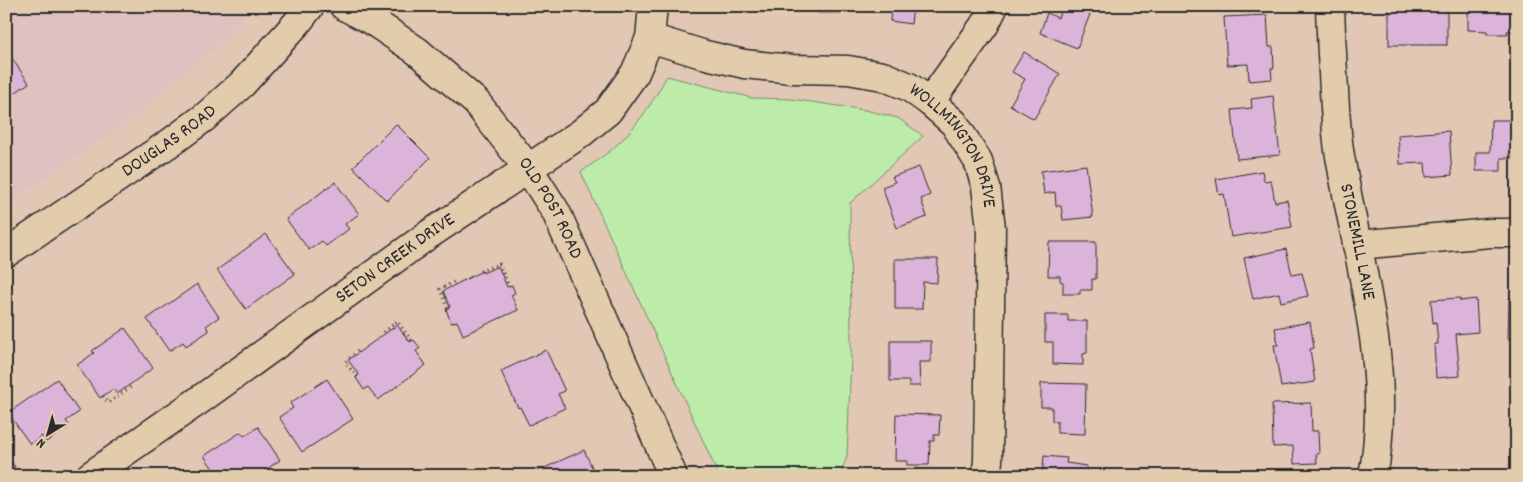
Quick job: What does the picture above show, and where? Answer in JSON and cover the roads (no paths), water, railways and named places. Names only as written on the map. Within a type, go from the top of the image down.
[{"type":"street","name":"DOUGLAS ROAD","points":[[6,253],[205,117],[242,84],[287,36],[310,6]]},
{"type":"street","name":"OLD POST ROAD","points":[[344,6],[371,20],[417,51],[476,102],[528,168],[556,212],[673,476]]},
{"type":"street","name":"SETON CREEK DRIVE","points":[[90,476],[201,399],[428,235],[580,134],[608,111],[635,73],[650,38],[653,6]]},
{"type":"street","points":[[930,102],[985,24],[994,6]]},
{"type":"street","name":"STONEMILL LANE","points":[[1330,6],[1331,52],[1338,148],[1374,336],[1379,391],[1378,453],[1373,476]]},
{"type":"street","name":"WOLLMINGTON DRIVE","points":[[650,38],[744,64],[792,70],[848,70],[883,76],[909,87],[954,123],[978,161],[986,187],[991,228],[988,461],[986,476]]},
{"type":"street","points":[[1357,245],[1490,233],[1517,233]]}]
